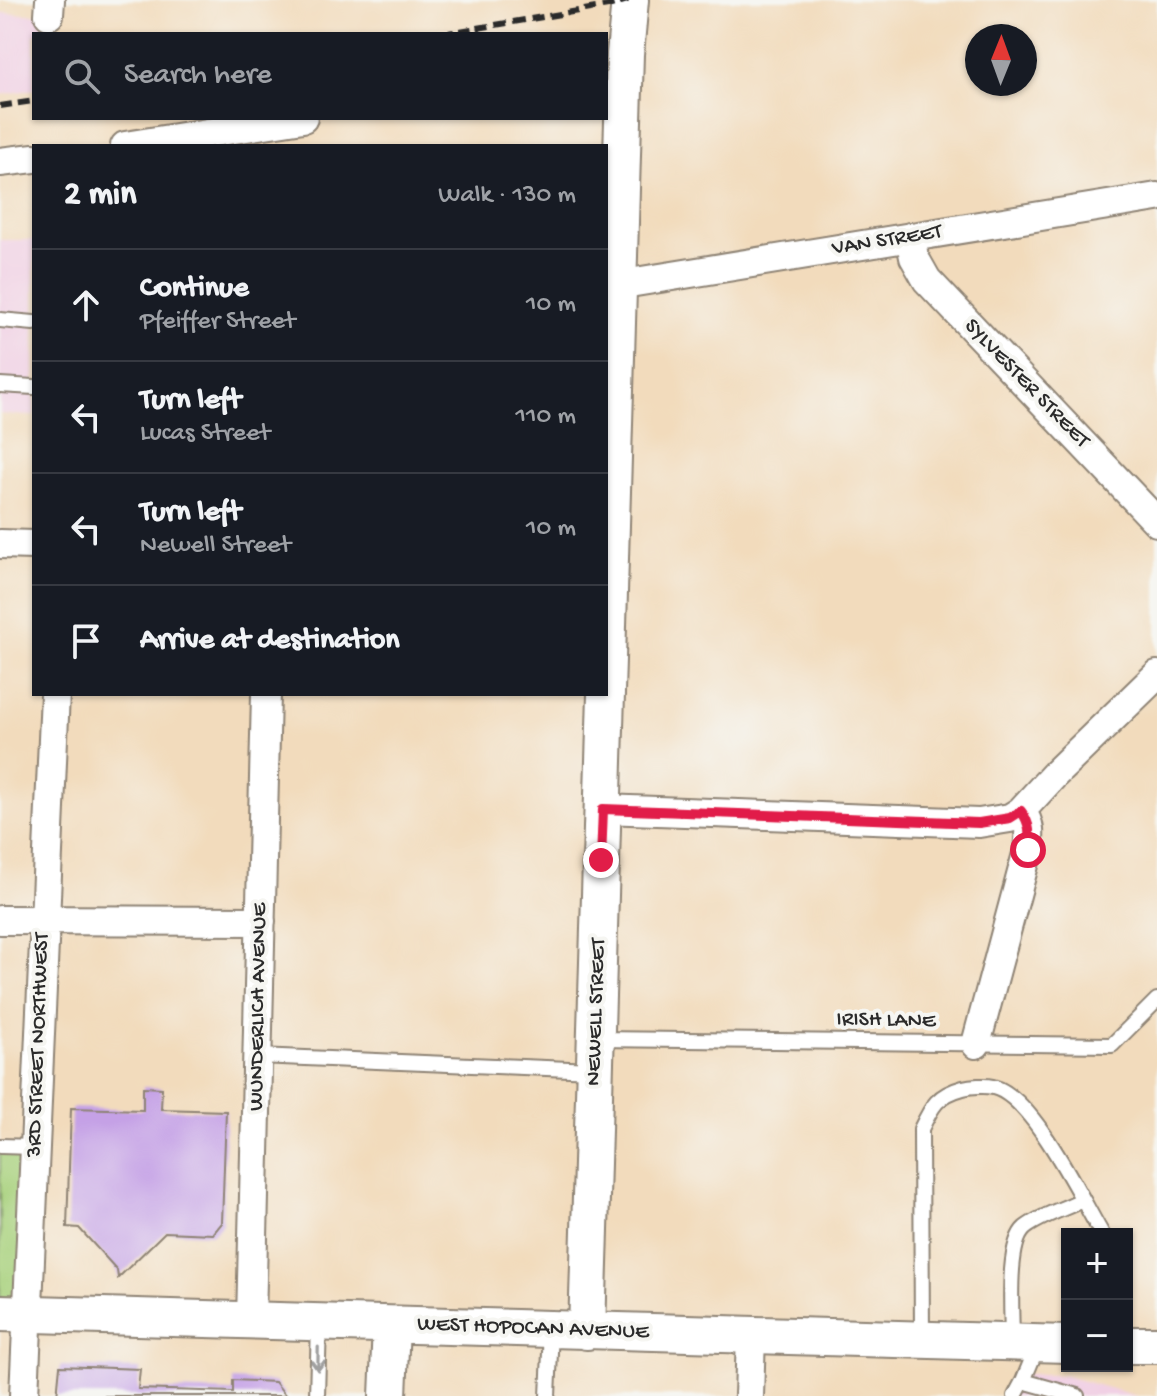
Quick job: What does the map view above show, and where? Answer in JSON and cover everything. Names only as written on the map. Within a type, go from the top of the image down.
[{"type":"street","name":"NEWELL STREET","points":[[608,620],[617,285],[615,56],[630,0]]},
{"type":"street","points":[[144,144],[288,129]]},
{"type":"street","points":[[0,162],[32,158]]},
{"type":"street","name":"VAN STREET","points":[[617,285],[1157,197]]},
{"type":"street","name":"SYLVESTER STREET","points":[[910,237],[914,257],[927,280],[1157,522]]},
{"type":"street","points":[[0,544],[32,545]]},
{"type":"street","points":[[603,809],[979,823],[1010,818],[1021,811],[1157,675]]},
{"type":"street","name":"3RD STREET NORTHWEST","points":[[24,1396],[13,1314],[35,1147],[55,696]]},
{"type":"street","name":"WUNDERLICH AVENUE","points":[[251,1321],[266,696]]},
{"type":"street","name":"NEWELL STREET","points":[[587,1331],[606,696]]},
{"type":"street","points":[[976,1044],[1028,850],[1028,820],[1021,811]]},
{"type":"street","points":[[0,920],[261,921]]},
{"type":"street","name":"WEST HOPOCAN AVENUE","points":[[13,1314],[1039,1344]]},
{"type":"street","points":[[388,1396],[391,1325]]},
{"type":"street","points":[[749,1396],[751,1336]]},
{"type":"street","points":[[1133,1345],[1157,1345]]},
{"type":"lane","points":[[0,320],[32,323]]},
{"type":"lane","points":[[0,385],[32,387]]},
{"type":"lane","name":"IRISH LANE","points":[[258,1056],[596,1054],[976,1044],[1112,1045],[1157,1000]]},
{"type":"lane","points":[[922,1341],[921,1129],[931,1109],[945,1093],[970,1087],[994,1087],[1016,1100],[1040,1127],[1098,1228]]},
{"type":"lane","points":[[0,1146],[35,1147]]},
{"type":"lane","points":[[1015,1396],[1039,1344],[1013,1259],[1017,1236],[1027,1226],[1082,1200]]},
{"type":"lane","points":[[317,1396],[319,1323]]},
{"type":"lane","points":[[548,1396],[551,1330]]},
{"type":"lane","points":[[1023,1381],[1077,1396]]},
{"type":"shaded area","points":[[0,13],[49,15],[47,32],[32,32],[32,89],[0,95]]},
{"type":"shaded area","points":[[0,240],[32,240],[32,416],[0,414]]},
{"type":"shaded area","points":[[1017,1375],[1062,1375],[1137,1396],[1010,1396]]},
{"type":"green space","points":[[0,1146],[35,1147],[26,1314],[0,1312]]},
{"type":"building","points":[[143,1087],[162,1088],[161,1109],[226,1111],[222,1223],[213,1234],[165,1232],[118,1278],[117,1270],[79,1228],[67,1227],[71,1108],[143,1110]]},
{"type":"building","points":[[60,1366],[140,1369],[138,1389],[233,1392],[233,1380],[275,1382],[286,1396],[57,1396]]},
{"type":"railway","points":[[454,32],[628,0]]},
{"type":"railway","points":[[0,106],[32,101]]},
{"type":"route","points":[[601,860],[603,809],[979,823],[1010,818],[1021,811],[1028,820],[1028,850]]}]
